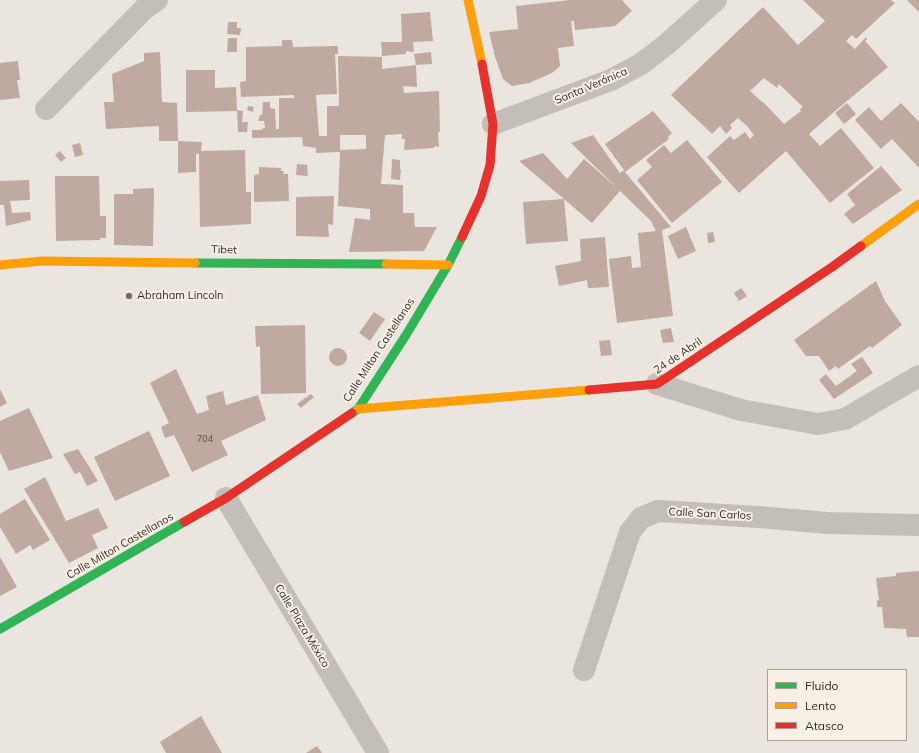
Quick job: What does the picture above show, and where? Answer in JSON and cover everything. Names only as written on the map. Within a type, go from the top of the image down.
[{"type":"street","points":[[46,109],[144,9],[157,0]]},
{"type":"street","name":"Calle Milton Castellanos","points":[[0,629],[226,498],[358,409],[406,335],[448,264],[481,196],[490,165],[493,124],[468,0]]},
{"type":"street","name":"Santa Verónica","points":[[493,124],[611,80],[641,64],[667,44],[716,0]]},
{"type":"street","name":"24 de Abril","points":[[358,409],[657,384],[832,267],[919,204]]},
{"type":"street","name":"Tibet","points":[[0,265],[42,261],[448,264]]},
{"type":"street","points":[[657,384],[741,410],[818,424],[845,419],[919,376]]},
{"type":"street","name":"Calle Plaza México","points":[[226,498],[378,753]]},
{"type":"street","name":"Calle San Carlos","points":[[584,670],[630,532],[641,518],[652,513],[658,511],[688,512],[827,523],[919,525]]},
{"type":"building","points":[[571,0],[622,0],[632,11],[615,26],[575,30],[574,21],[571,21],[574,46],[558,48],[560,66],[552,73],[529,83],[512,86],[503,79],[495,57],[489,32],[518,29],[516,6]]},
{"type":"building","points":[[803,0],[891,0],[895,3],[856,39],[852,35],[846,41],[855,49],[866,37],[867,39],[865,41],[888,67],[809,134],[820,146],[841,128],[874,168],[830,203],[786,151],[739,193],[707,157],[730,136],[734,140],[745,132],[750,139],[754,135],[738,118],[730,125],[732,128],[726,134],[720,126],[712,134],[671,95],[763,7],[798,45],[825,21]],"holes":[[[764,78],[777,88],[779,84],[803,107],[800,109],[801,111],[784,124],[750,91]]]},
{"type":"building","points":[[907,0],[919,0],[919,12]]},
{"type":"building","points":[[430,12],[433,41],[413,42],[414,52],[406,51],[406,54],[382,56],[381,42],[402,42],[401,14]]},
{"type":"building","points":[[228,22],[237,22],[237,28],[241,28],[240,35],[227,34]]},
{"type":"building","points":[[228,38],[237,38],[237,52],[227,52]]},
{"type":"building","points":[[282,40],[292,40],[293,47],[338,46],[338,54],[335,54],[337,94],[316,95],[319,136],[327,136],[327,106],[339,106],[338,56],[382,57],[382,69],[416,65],[417,87],[403,86],[404,93],[439,91],[439,147],[434,146],[434,148],[404,150],[405,139],[402,139],[402,134],[385,135],[381,184],[403,185],[403,213],[414,213],[415,227],[437,227],[424,251],[349,252],[355,218],[370,220],[370,209],[338,206],[340,152],[316,153],[316,148],[303,146],[302,137],[252,138],[252,130],[262,130],[261,129],[265,128],[264,121],[258,121],[260,115],[262,115],[263,102],[270,102],[270,108],[275,109],[276,129],[279,129],[279,98],[294,98],[294,95],[241,97],[240,82],[246,81],[246,47],[282,46]],"holes":[[[340,135],[366,135],[366,149],[340,150]]]},
{"type":"building","points":[[160,52],[162,102],[177,103],[178,141],[159,141],[159,126],[106,129],[104,102],[114,102],[112,74],[144,61],[144,53]]},
{"type":"building","points":[[431,52],[432,64],[416,65],[414,54]]},
{"type":"building","points":[[18,61],[20,80],[17,80],[20,98],[0,100],[0,63]]},
{"type":"building","points":[[186,70],[215,70],[215,88],[236,87],[237,110],[243,111],[242,122],[248,122],[247,132],[238,132],[237,111],[186,112]]},
{"type":"building","points":[[847,103],[856,114],[844,124],[835,113]]},
{"type":"building","points":[[901,103],[919,122],[919,168],[892,139],[881,149],[855,120],[869,107],[881,121]]},
{"type":"building","points":[[248,106],[254,107],[253,112],[247,110]]},
{"type":"building","points":[[653,111],[672,133],[668,137],[669,139],[625,172],[671,227],[662,230],[673,316],[617,323],[609,259],[631,256],[632,268],[641,267],[638,233],[656,231],[651,221],[620,191],[592,223],[519,161],[543,153],[567,179],[584,159],[617,188],[571,143],[593,135],[620,173],[624,170],[605,144]]},
{"type":"building","points":[[687,140],[722,182],[672,223],[637,180],[652,167],[646,160],[664,145],[671,153]]},
{"type":"building","points":[[178,141],[202,142],[201,151],[245,150],[246,192],[251,192],[251,224],[200,227],[199,154],[196,154],[196,172],[178,173]]},
{"type":"building","points":[[80,143],[83,155],[75,157],[72,145]]},
{"type":"building","points":[[60,151],[66,158],[61,162],[55,155]]},
{"type":"building","points":[[392,159],[400,160],[400,180],[391,179]]},
{"type":"building","points":[[297,164],[307,165],[308,176],[296,175]]},
{"type":"building","points":[[881,166],[902,190],[853,224],[844,214],[855,205],[847,194]]},
{"type":"building","points":[[259,167],[281,168],[281,171],[284,171],[283,174],[288,174],[289,201],[254,202],[254,175],[259,174]]},
{"type":"building","points":[[55,176],[99,176],[100,216],[106,216],[106,238],[100,238],[100,240],[56,241]]},
{"type":"building","points":[[29,180],[30,200],[10,201],[12,213],[30,212],[31,220],[6,226],[4,205],[0,205],[0,181]]},
{"type":"building","points":[[154,188],[153,246],[114,245],[114,194],[133,194],[133,189]]},
{"type":"building","points":[[334,196],[333,225],[328,224],[329,237],[296,236],[296,197]]},
{"type":"building","points":[[564,199],[568,241],[526,244],[523,202]]},
{"type":"building","points":[[686,227],[696,251],[678,259],[668,236]]},
{"type":"building","points":[[713,232],[715,242],[708,243],[707,233]]},
{"type":"building","points":[[605,237],[609,287],[588,288],[587,280],[559,286],[555,266],[581,261],[580,239]]},
{"type":"building","points":[[876,281],[885,301],[902,325],[872,348],[870,346],[838,369],[836,366],[829,371],[819,356],[806,356],[794,340]]},
{"type":"building","points":[[741,288],[747,296],[739,301],[734,293]]},
{"type":"building","points":[[374,312],[385,319],[370,341],[359,333]]},
{"type":"building","points":[[305,325],[306,393],[261,394],[260,346],[256,347],[255,326]]},
{"type":"building","points":[[671,328],[674,342],[663,343],[660,330]]},
{"type":"building","points":[[610,340],[612,355],[601,356],[599,341]]},
{"type":"building","points":[[338,348],[344,351],[347,357],[344,363],[338,366],[332,363],[329,357],[332,351]]},
{"type":"building","points":[[862,357],[873,373],[834,399],[819,380],[826,374],[836,386],[857,371],[851,364]]},
{"type":"building","points":[[176,369],[197,414],[209,410],[206,396],[223,391],[226,405],[258,395],[266,420],[221,441],[228,455],[192,472],[174,435],[165,438],[161,427],[169,423],[150,383]]},
{"type":"building","points":[[0,389],[7,403],[0,407]]},
{"type":"building","points":[[311,394],[314,397],[301,408],[297,404]]},
{"type":"building","points":[[29,408],[53,458],[9,471],[0,452],[0,421]]},
{"type":"building","points":[[149,431],[170,476],[115,501],[94,457]]},
{"type":"building","points":[[78,449],[98,481],[87,486],[80,472],[75,474],[63,454]]},
{"type":"building","points":[[45,477],[66,521],[98,508],[108,528],[92,535],[98,548],[69,563],[24,489]]},
{"type":"building","points":[[25,499],[50,540],[33,550],[30,545],[16,554],[0,527],[0,514]]},
{"type":"building","points":[[0,557],[17,587],[0,596]]},
{"type":"building","points":[[919,571],[919,637],[907,637],[906,629],[884,628],[882,607],[877,607],[877,600],[879,600],[876,578],[896,576],[896,573]]},
{"type":"building","points":[[201,716],[222,753],[166,753],[160,742]]},
{"type":"building","points":[[317,746],[322,753],[306,753]]},
{"type":"traffic: fast","points":[[352,413],[358,409],[406,335],[448,265],[462,237]]},
{"type":"traffic: fast","points":[[195,263],[386,264]]},
{"type":"traffic: fast","points":[[0,629],[184,522]]},
{"type":"traffic: slow","points":[[468,0],[482,64]]},
{"type":"traffic: slow","points":[[861,246],[919,204]]},
{"type":"traffic: slow","points":[[0,265],[42,261],[195,263]]},
{"type":"traffic: slow","points":[[386,264],[448,265]]},
{"type":"traffic: slow","points":[[358,409],[589,390]]},
{"type":"traffic: jam","points":[[462,237],[481,196],[490,165],[493,124],[482,64]]},
{"type":"traffic: jam","points":[[589,390],[657,384],[861,246]]},
{"type":"traffic: jam","points":[[184,522],[226,498],[352,413]]},
{"type":"place","name":"Abraham Lincoln","points":[[129,296]]}]
